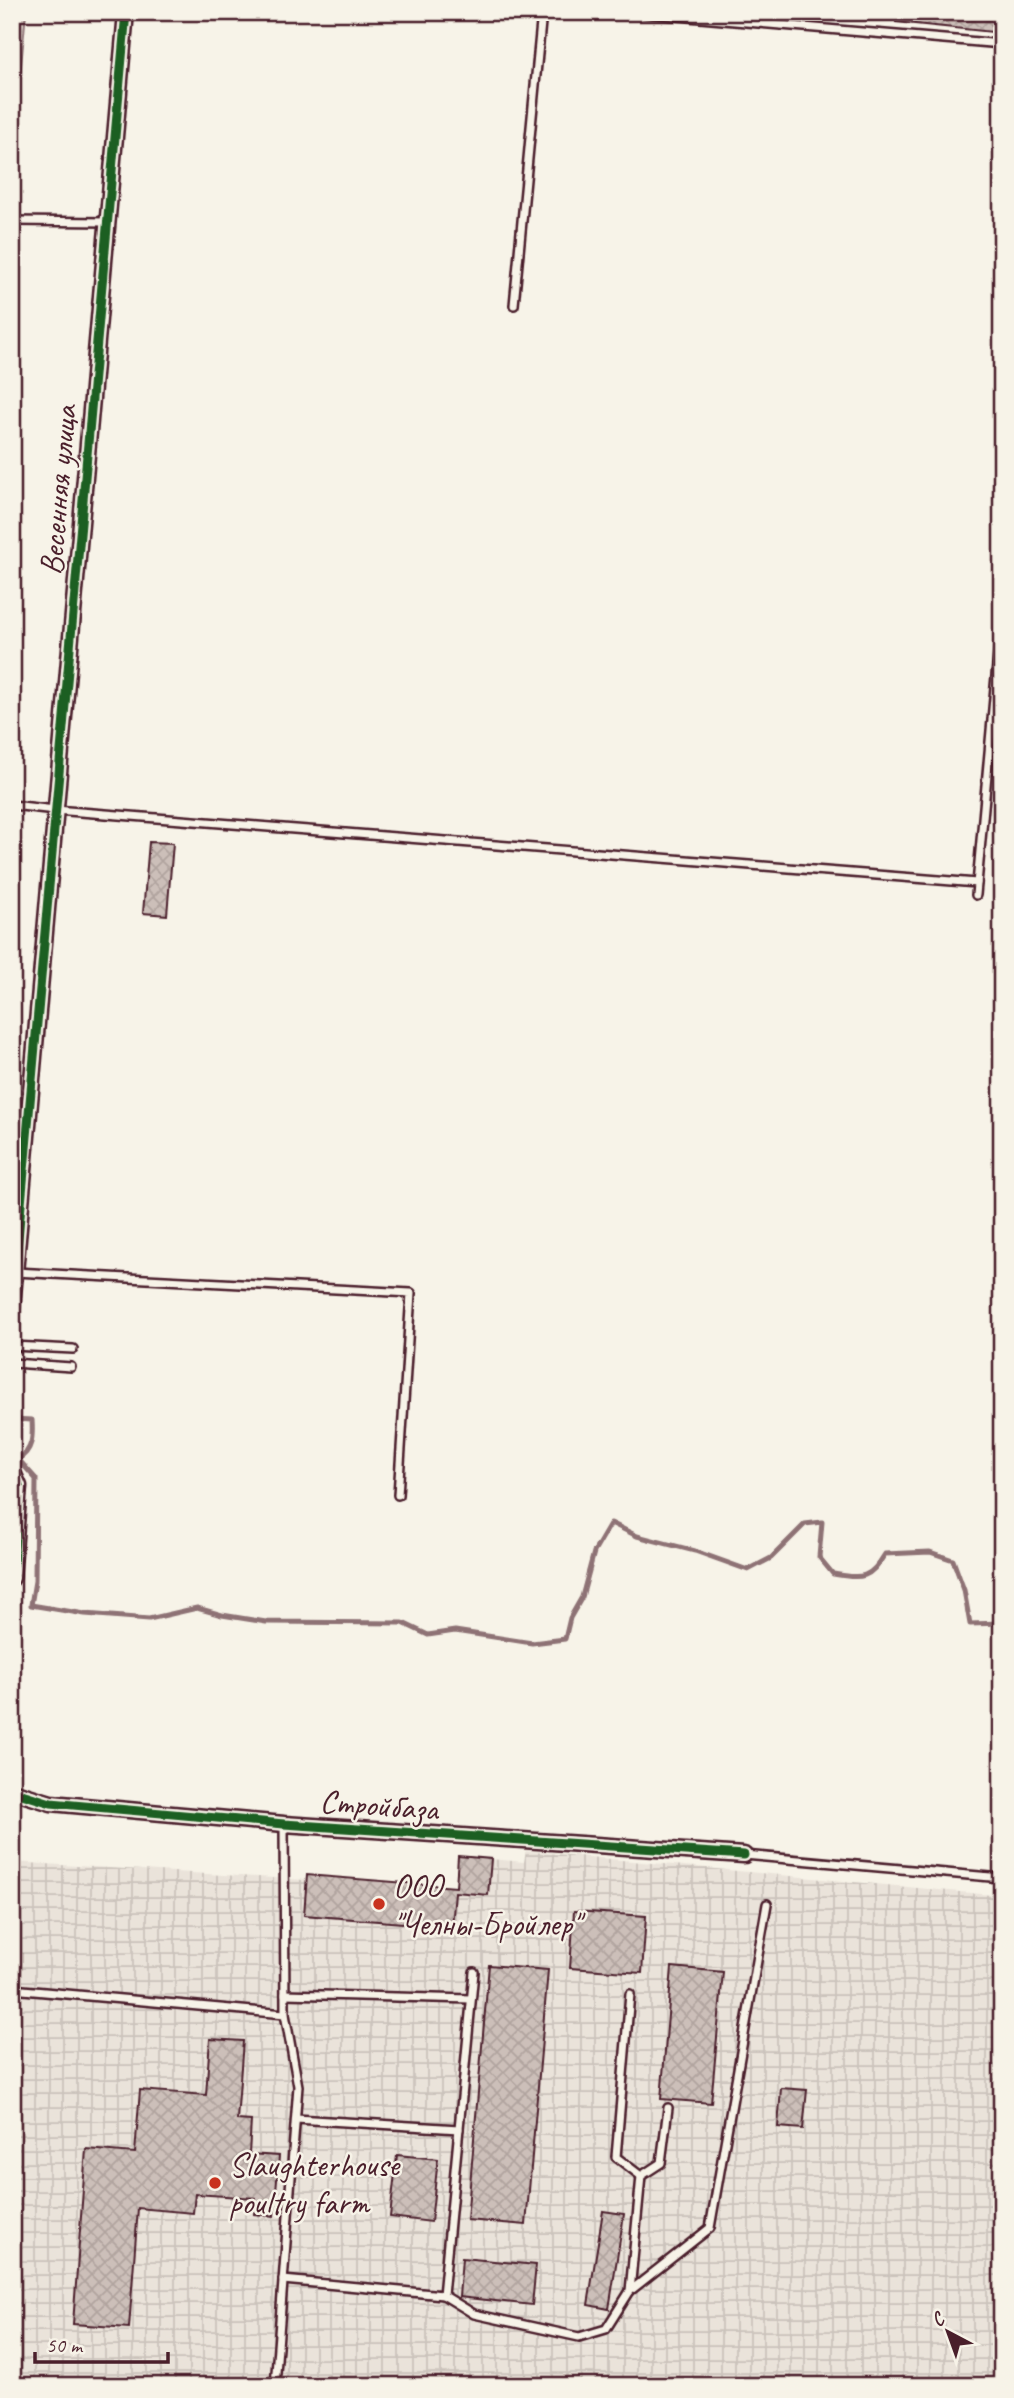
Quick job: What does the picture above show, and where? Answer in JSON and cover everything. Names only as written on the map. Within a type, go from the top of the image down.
[{"type":"street","name":"Весенняя улица","points":[[12,1307],[126,12]]},
{"type":"street","points":[[12,1470],[19,1486],[12,1578]]},
{"type":"street","name":"Стройбаза","points":[[12,1791],[51,1803],[284,1825],[744,1855]]},
{"type":"lane","points":[[514,305],[542,12]]},
{"type":"lane","points":[[630,12],[1002,44]]},
{"type":"lane","points":[[12,221],[107,222]]},
{"type":"lane","points":[[976,895],[1002,610]]},
{"type":"lane","points":[[12,804],[55,810],[977,883]]},
{"type":"lane","points":[[15,1272],[411,1293],[398,1495]]},
{"type":"lane","points":[[12,1346],[73,1349]]},
{"type":"lane","points":[[12,1363],[71,1367]]},
{"type":"lane","points":[[275,2386],[298,2086],[285,2014],[284,1825]]},
{"type":"lane","points":[[744,1855],[1002,1878]]},
{"type":"lane","points":[[283,2280],[443,2295],[474,2314],[579,2336],[606,2329],[630,2291],[710,2228],[766,1904]]},
{"type":"lane","points":[[443,2295],[474,1972]]},
{"type":"lane","points":[[12,1989],[285,2014]]},
{"type":"lane","points":[[285,1994],[471,1999]]},
{"type":"lane","points":[[631,1994],[616,2157],[641,2176]]},
{"type":"lane","points":[[641,2176],[661,2163],[668,2108]]},
{"type":"lane","points":[[296,2119],[459,2129]]},
{"type":"lane","points":[[630,2291],[641,2176]]},
{"type":"shaded area","points":[[526,1851],[1002,1896],[1002,2386],[12,2386],[12,1862],[306,1880],[307,1875],[455,1887],[456,1892],[487,1895],[491,1859],[524,1862]]},
{"type":"green space","points":[[12,12],[26,12],[12,164]]},
{"type":"building","points":[[896,12],[1002,12],[1002,33],[896,22]]},
{"type":"building","points":[[149,842],[173,843],[167,915],[143,913]]},
{"type":"building","name":"ООО \"Челны-Бройлер\"","points":[[458,1856],[491,1859],[488,1895],[455,1892],[452,1927],[304,1915],[307,1875],[456,1887]]},
{"type":"building","points":[[574,1911],[646,1916],[642,1973],[570,1968]]},
{"type":"building","points":[[489,1965],[548,1970],[526,2225],[467,2220]]},
{"type":"building","points":[[672,1967],[723,1972],[711,2103],[661,2099]]},
{"type":"building","name":"Slaughterhouse poultry farm","points":[[210,2039],[243,2041],[237,2120],[251,2121],[249,2154],[279,2156],[274,2216],[254,2214],[255,2198],[195,2194],[193,2213],[138,2208],[129,2328],[73,2324],[86,2149],[135,2153],[140,2090],[206,2095]]},
{"type":"building","points":[[781,2088],[807,2090],[803,2129],[778,2127]]},
{"type":"building","points":[[397,2155],[438,2159],[431,2222],[390,2217]]},
{"type":"building","points":[[603,2211],[624,2214],[609,2309],[588,2305]]},
{"type":"building","points":[[462,2258],[536,2265],[532,2305],[459,2297]]},
{"type":"waterway","points":[[12,1419],[32,1420],[29,1447],[18,1459],[36,1479],[35,1581],[31,1605],[85,1614],[149,1619],[197,1608],[266,1622],[403,1623],[428,1635],[455,1631],[532,1643],[565,1639],[570,1618],[582,1597],[594,1552],[611,1523],[637,1536],[695,1551],[748,1570],[771,1558],[805,1524],[822,1522],[819,1557],[833,1574],[864,1576],[874,1569],[885,1554],[930,1552],[953,1560],[964,1590],[970,1624],[1002,1623]]},
{"type":"cycle path","points":[[12,1307],[126,12]]},
{"type":"cycle path","points":[[12,1470],[19,1486],[12,1578]]},
{"type":"cycle path","points":[[12,1791],[51,1803],[284,1824],[744,1855]]},
{"type":"place","name":"ООО \"Челны-Бройлер\"","points":[[379,1904]]},
{"type":"place","name":"Slaughterhouse poultry farm","points":[[215,2183]]}]
